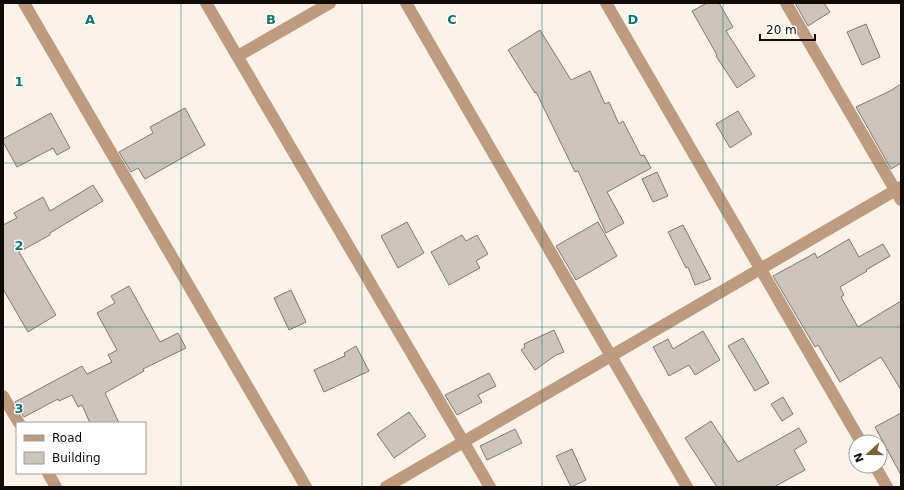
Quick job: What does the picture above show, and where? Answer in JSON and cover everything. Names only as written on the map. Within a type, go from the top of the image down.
[{"type":"street","points":[[24,3],[306,487]]},
{"type":"street","points":[[206,3],[490,487]]},
{"type":"street","points":[[238,56],[330,3]]},
{"type":"street","points":[[406,3],[687,487]]},
{"type":"street","points":[[606,3],[856,434]]},
{"type":"street","points":[[386,487],[760,269],[899,192],[786,3]]},
{"type":"street","points":[[3,396],[18,422]]},
{"type":"street","points":[[49,474],[56,487]]},
{"type":"street","points":[[880,474],[887,487]]},
{"type":"building","points":[[707,3],[719,3],[733,27],[726,31],[755,76],[737,88],[716,56],[717,55],[692,11]]},
{"type":"building","points":[[795,3],[824,3],[830,12],[808,26]]},
{"type":"building","points":[[866,24],[880,57],[862,65],[847,32]]},
{"type":"building","points":[[540,30],[571,80],[590,71],[605,104],[609,102],[619,124],[623,121],[641,156],[644,155],[651,168],[607,192],[624,223],[606,233],[578,171],[575,172],[536,92],[535,93],[508,50]]},
{"type":"building","points":[[901,84],[901,163],[891,169],[856,107],[890,91]]},
{"type":"building","points":[[185,108],[205,145],[145,179],[138,168],[131,172],[119,152],[153,133],[150,127]]},
{"type":"building","points":[[738,111],[752,134],[730,148],[716,124]]},
{"type":"building","points":[[51,113],[70,148],[57,155],[53,148],[17,167],[3,142],[3,139]]},
{"type":"building","points":[[657,172],[668,196],[653,202],[642,179]]},
{"type":"building","points":[[93,185],[103,201],[50,233],[50,235],[19,252],[56,315],[28,332],[3,289],[3,225],[17,218],[14,213],[43,197],[50,211]]},
{"type":"building","points":[[407,222],[424,253],[398,268],[381,236]]},
{"type":"building","points":[[598,222],[617,256],[576,280],[556,246]]},
{"type":"building","points":[[683,225],[711,279],[695,285],[688,267],[686,268],[668,232]]},
{"type":"building","points":[[462,235],[466,241],[477,235],[488,254],[476,261],[480,268],[449,285],[431,252]]},
{"type":"building","points":[[849,239],[859,257],[883,244],[890,256],[840,287],[844,295],[841,297],[858,327],[901,301],[901,390],[881,357],[840,382],[818,345],[815,347],[773,276],[815,253],[817,258]]},
{"type":"building","points":[[129,286],[160,342],[178,333],[186,348],[143,369],[144,371],[105,393],[119,422],[90,422],[82,405],[78,407],[72,395],[59,401],[58,399],[24,417],[15,402],[82,366],[87,374],[112,362],[108,355],[117,350],[97,313],[115,303],[111,296]]},
{"type":"building","points":[[291,290],[306,322],[289,330],[274,298]]},
{"type":"building","points":[[554,330],[564,352],[556,355],[535,370],[521,350],[525,347],[524,344]]},
{"type":"building","points":[[703,331],[720,360],[695,375],[689,365],[669,376],[653,347],[668,339],[673,349]]},
{"type":"building","points":[[743,338],[769,383],[755,391],[728,346]]},
{"type":"building","points":[[356,346],[369,371],[324,392],[314,370],[345,356],[344,353]]},
{"type":"building","points":[[489,373],[496,386],[478,395],[482,402],[457,415],[445,395]]},
{"type":"building","points":[[783,397],[793,414],[782,421],[771,404]]},
{"type":"building","points":[[409,412],[426,436],[394,458],[377,434]]},
{"type":"building","points":[[901,413],[901,475],[888,451],[888,434],[879,434],[875,427]]},
{"type":"building","points":[[711,421],[738,462],[799,428],[807,442],[794,450],[805,470],[774,487],[717,487],[685,438]]},
{"type":"building","points":[[515,429],[522,443],[487,460],[480,446]]},
{"type":"building","points":[[572,449],[586,480],[571,487],[556,456]]}]
